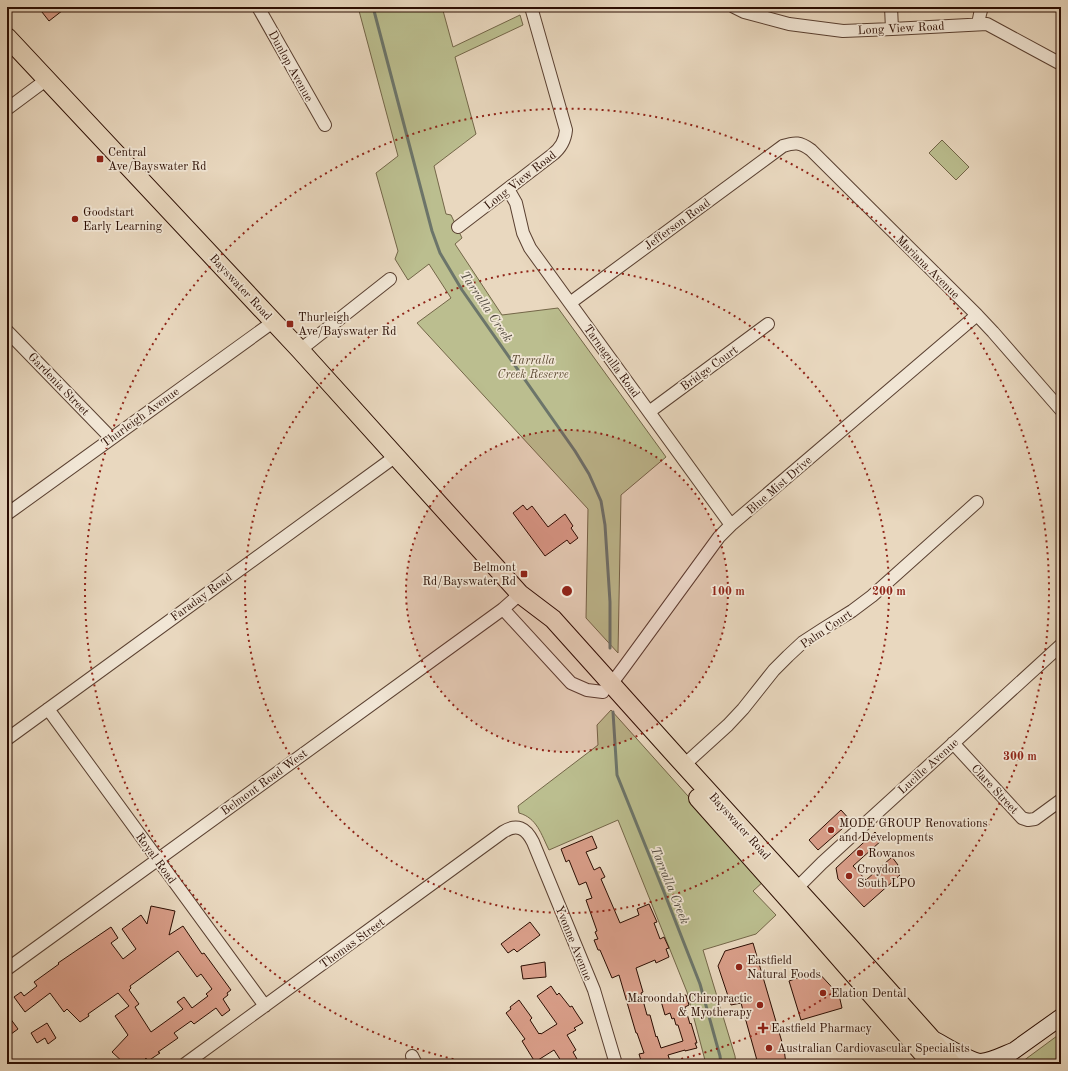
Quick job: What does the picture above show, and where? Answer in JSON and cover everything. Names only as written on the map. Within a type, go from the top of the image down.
[{"type":"main road","name":"Bayswater Road","points":[[7,37],[300,350],[520,594],[553,619],[607,687],[929,1062]]},
{"type":"main road","name":"Bayswater Road","points":[[607,687],[684,765],[930,1037],[952,1064]]},
{"type":"main road","points":[[795,907],[797,889]]},
{"type":"main road","points":[[996,1064],[1009,1057],[1061,1017]]},
{"type":"main road","points":[[930,1037],[979,1062],[1009,1057]]},
{"type":"street","name":"Dunlop Avenue","points":[[258,7],[324,125]]},
{"type":"street","name":"Long View Road","points":[[458,227],[559,150],[563,144],[566,130],[531,7]]},
{"type":"street","name":"Long View Road","points":[[734,7],[744,12],[789,24],[843,31],[987,24],[1061,64]]},
{"type":"street","points":[[892,7],[892,29]]},
{"type":"street","points":[[978,24],[982,7]]},
{"type":"street","points":[[7,109],[46,80]]},
{"type":"street","name":"Mariana Avenue","points":[[783,146],[796,143],[801,144],[811,150],[977,315],[1061,410]]},
{"type":"street","name":"Jefferson Road","points":[[570,303],[783,146]]},
{"type":"street","name":"Tarnagulla Road","points":[[508,189],[516,203],[523,233],[530,248],[731,525]]},
{"type":"street","points":[[300,350],[390,279]]},
{"type":"street","name":"Blue Mist Drive","points":[[607,687],[624,667],[719,537],[731,525],[977,315]]},
{"type":"street","name":"Thurleigh Avenue","points":[[7,514],[273,322]]},
{"type":"street","name":"Bridge Court","points":[[649,412],[768,324]]},
{"type":"street","name":"Gardenia Street","points":[[7,331],[111,438]]},
{"type":"street","name":"Faraday Road","points":[[7,739],[396,456]]},
{"type":"street","name":"Palm Court","points":[[684,765],[728,725],[774,670],[803,642],[852,611],[872,596],[977,502]]},
{"type":"street","name":"Belmont Road West","points":[[7,969],[503,609],[520,594]]},
{"type":"street","points":[[503,609],[575,686],[587,690],[607,687]]},
{"type":"street","name":"Lucille Avenue","points":[[797,889],[822,863],[1061,646]]},
{"type":"street","name":"Royal Road","points":[[48,709],[265,1006]]},
{"type":"street","name":"Clare Street","points":[[953,743],[1022,818],[1028,820],[1035,819],[1061,800]]},
{"type":"street","name":"Thomas Street","points":[[188,1063],[503,832],[514,827],[520,828]]},
{"type":"street","name":"Yvonne Avenue","points":[[520,828],[530,836],[533,842],[594,990],[616,1064]]},
{"type":"green space","name":"Tarralla Creek Reserve","points":[[358,7],[442,7],[453,47],[520,15],[523,25],[455,57],[476,134],[434,166],[446,214],[451,215],[462,238],[455,244],[502,315],[558,308],[666,457],[621,495],[618,653],[586,618],[588,509],[417,323],[451,298],[429,264],[408,280],[395,259],[398,251],[376,173],[398,156]]},
{"type":"green space","points":[[942,140],[969,167],[956,180],[929,153]]},
{"type":"green space","points":[[611,710],[764,881],[753,891],[776,915],[756,934],[703,950],[735,1056],[736,1064],[706,1064],[687,992],[618,820],[549,850],[538,827],[525,815],[519,813],[518,806],[598,745],[597,725]]},
{"type":"green space","points":[[1061,1033],[1061,1064],[1019,1064]]},
{"type":"building","points":[[38,7],[67,7],[49,21]]},
{"type":"building","points":[[523,505],[527,510],[532,506],[548,527],[565,514],[573,526],[571,528],[578,538],[570,544],[567,540],[545,556],[513,513]]},
{"type":"building","name":"MODE GROUP Renovations and Developments","points":[[841,810],[851,821],[818,850],[809,840]]},
{"type":"building","points":[[875,832],[882,840],[853,866],[866,880],[892,857],[898,865],[895,869],[900,875],[864,907],[838,879],[836,868]]},
{"type":"building","points":[[592,836],[597,848],[586,852],[594,870],[600,867],[605,877],[601,879],[620,923],[639,915],[637,909],[649,904],[657,922],[654,923],[660,939],[664,937],[669,948],[666,949],[669,957],[656,963],[655,960],[636,968],[643,992],[641,993],[647,1015],[650,1015],[656,1037],[657,1036],[661,1048],[683,1041],[678,1025],[676,1025],[674,1018],[672,1019],[670,1013],[665,1015],[661,1001],[680,995],[686,995],[689,1005],[685,1007],[697,1043],[695,1043],[697,1048],[668,1055],[671,1064],[642,1064],[639,1054],[644,1053],[636,1033],[619,975],[612,978],[594,940],[598,939],[595,932],[597,931],[586,900],[592,898],[586,882],[579,885],[569,860],[566,862],[561,849]]},
{"type":"building","points":[[151,906],[175,911],[169,935],[183,926],[202,954],[204,953],[231,990],[223,999],[230,1010],[222,1016],[216,1008],[194,1024],[191,1021],[174,1033],[178,1038],[148,1061],[146,1058],[140,1064],[125,1064],[112,1052],[128,1035],[115,1016],[129,1006],[118,993],[88,1014],[89,1016],[80,1022],[67,1009],[64,1012],[50,993],[25,1012],[14,997],[21,992],[24,996],[37,986],[34,982],[59,964],[58,963],[111,927],[118,938],[111,943],[123,959],[136,949],[122,929],[141,915],[147,924]],"holes":[[[178,951],[197,977],[201,974],[212,989],[206,994],[208,996],[192,1008],[184,997],[177,1002],[183,1009],[151,1032],[135,1007],[139,1004],[129,990],[131,988],[130,986]]]},
{"type":"building","points":[[530,922],[540,935],[517,952],[514,949],[508,953],[501,944]]},
{"type":"building","points":[[753,943],[784,1049],[786,1064],[758,1064],[741,1003],[731,1005],[718,966],[725,951]]},
{"type":"building","points":[[545,962],[546,977],[523,979],[521,966]]},
{"type":"building","name":"Elation Dental","points":[[817,971],[839,995],[842,1008],[801,1020],[789,981]]},
{"type":"building","points":[[551,986],[557,995],[559,993],[570,1007],[572,1006],[583,1023],[574,1028],[576,1030],[567,1035],[576,1050],[573,1052],[577,1059],[574,1061],[575,1064],[563,1064],[554,1050],[535,1062],[522,1041],[525,1039],[506,1013],[511,1009],[510,1007],[519,1000],[532,1018],[530,1020],[539,1034],[541,1034],[557,1024],[537,996]]},
{"type":"building","points":[[7,1014],[18,1029],[7,1037]]},
{"type":"building","points":[[47,1023],[56,1038],[48,1044],[45,1038],[37,1043],[31,1033]]},
{"type":"waterway","name":"Tarralla Creek","points":[[373,7],[432,231],[440,253],[462,290],[575,451],[589,474],[601,501],[605,525],[610,602],[610,648]]},
{"type":"waterway","name":"Tarralla Creek","points":[[613,712],[617,775],[700,984],[721,1064]]},
{"type":"place","name":"Central Ave/Bayswater Rd","points":[[100,159]]},
{"type":"place","name":"Goodstart Early Learning","points":[[75,219]]},
{"type":"place","name":"Thurleigh Ave/Bayswater Rd","points":[[290,324]]},
{"type":"place","name":"Belmont Rd/Bayswater Rd","points":[[524,574]]},
{"type":"place","name":"MODE GROUP Renovations and Developments","points":[[831,830]]},
{"type":"place","name":"Rowanos","points":[[860,853]]},
{"type":"place","name":"Croydon South LPO","points":[[849,876]]},
{"type":"place","name":"Eastfield Natural Foods","points":[[739,967]]},
{"type":"place","name":"Elation Dental","points":[[823,993]]},
{"type":"place","name":"Maroondah Chiropractic & Myotherapy","points":[[760,1005]]},
{"type":"place","name":"Eastfield Pharmacy","points":[[763,1028]]},
{"type":"place","name":"Australian Cardiovascular Specialists","points":[[769,1048]]}]
